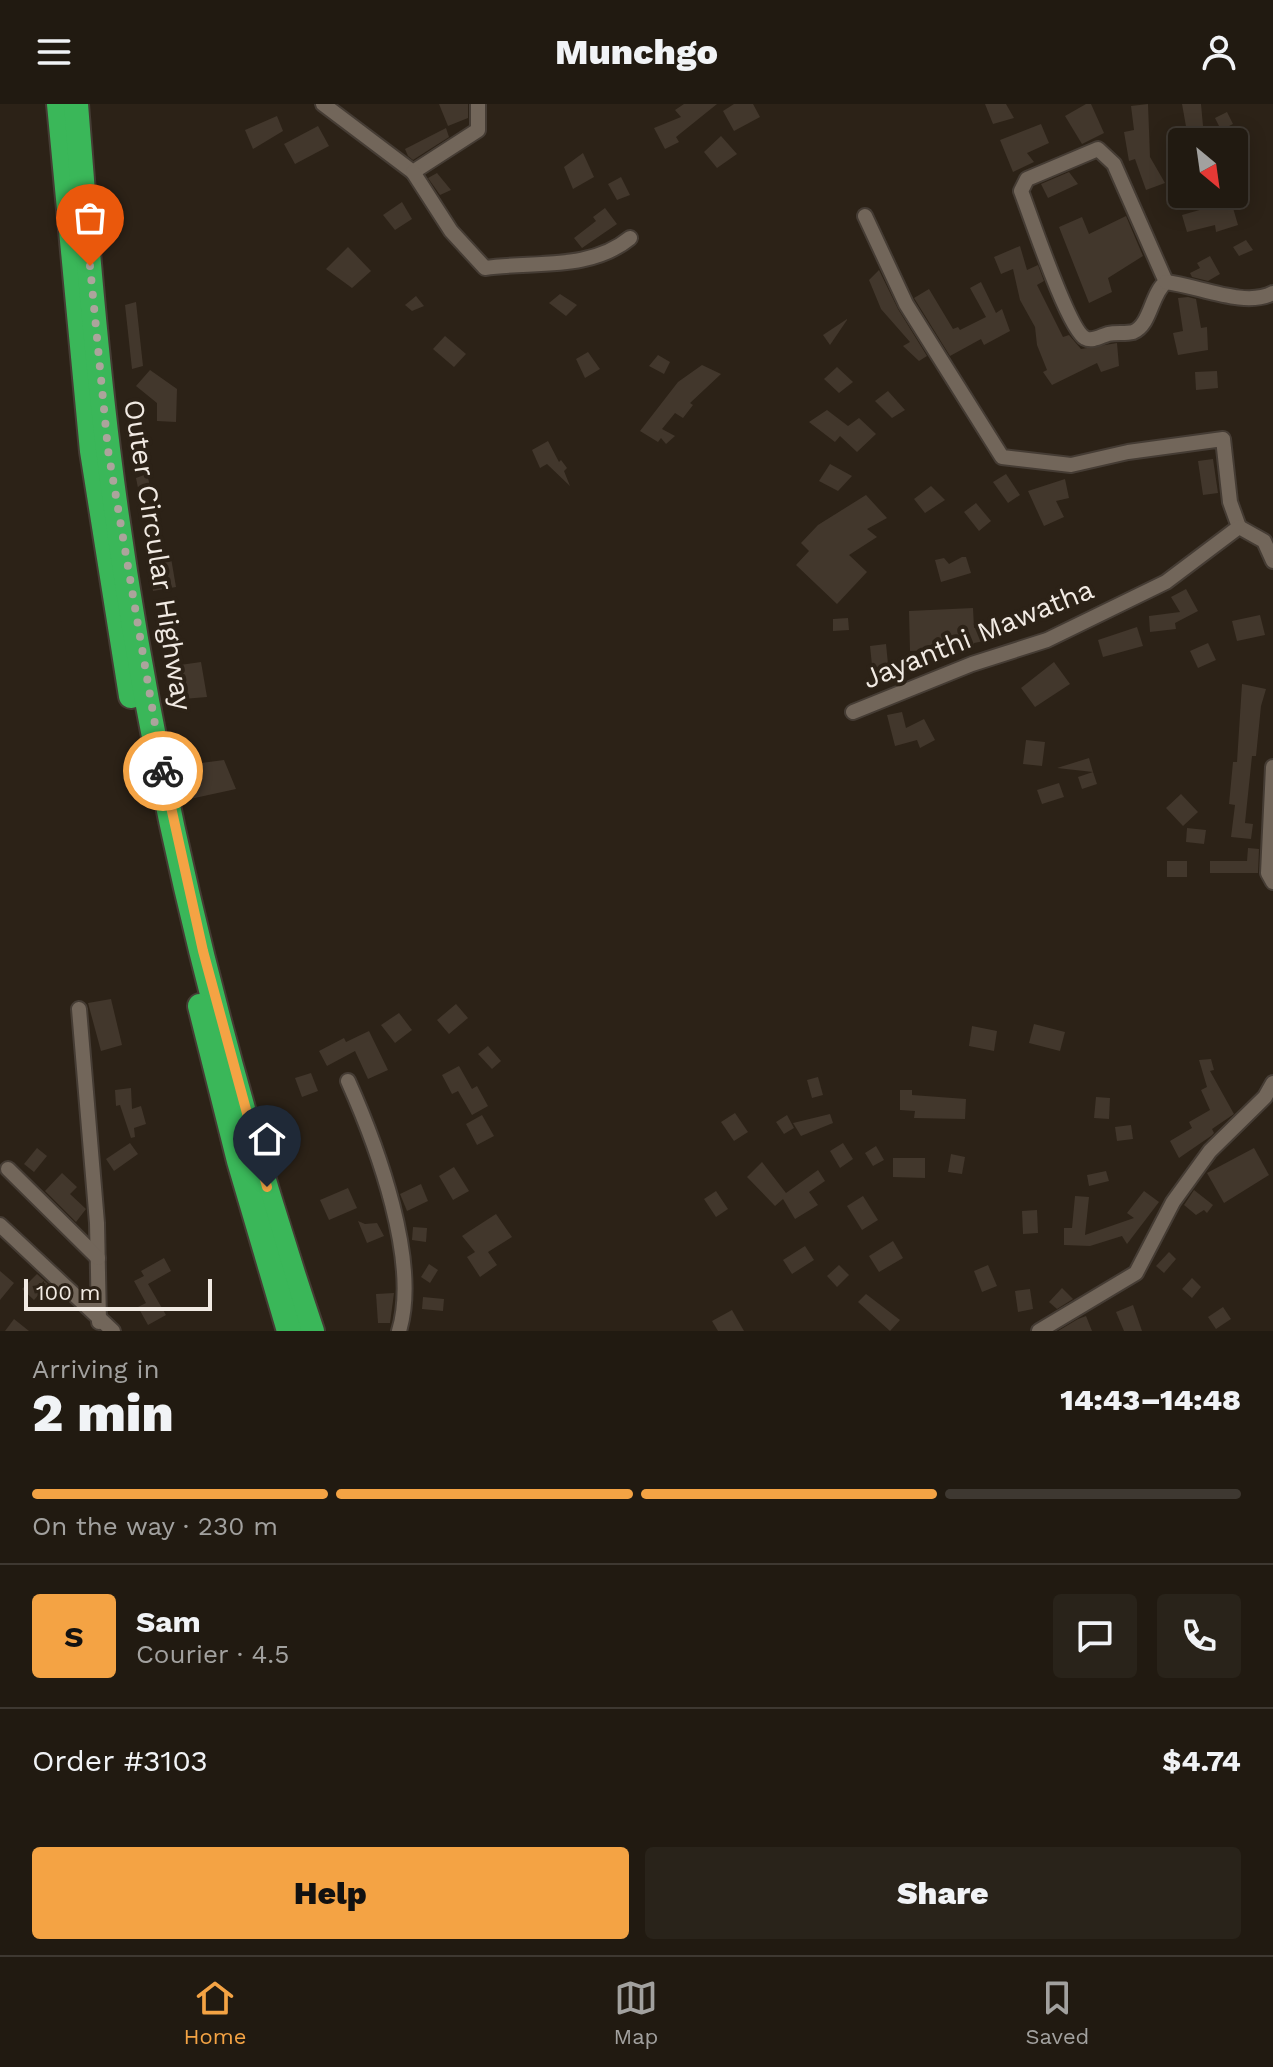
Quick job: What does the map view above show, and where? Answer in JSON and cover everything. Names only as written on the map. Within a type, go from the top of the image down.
[{"type":"highway","name":"Outer Circular Highway","points":[[59,104],[71,137],[108,450],[195,954],[239,1161],[289,1331]]},
{"type":"highway","name":"Outer Circular Highway","points":[[71,137],[76,104]]},
{"type":"highway","name":"Outer Circular Highway","points":[[195,954],[312,1331]]},
{"type":"street","points":[[323,104],[413,172],[451,231],[485,268],[592,258],[612,253],[630,238]]},
{"type":"street","points":[[413,172],[478,130],[478,104]]},
{"type":"street","points":[[1098,149],[1103,151],[1114,164],[1166,282],[1156,292],[1144,320],[1134,332],[1086,339],[1081,335],[1041,249],[1021,191],[1027,179],[1098,149]]},
{"type":"street","points":[[865,216],[906,304],[1002,457],[1071,465],[1128,452],[1223,439],[1230,502],[1239,527],[1264,541],[1273,561]]},
{"type":"street","points":[[1166,282],[1210,289],[1239,300],[1273,293]]},
{"type":"street","name":"Jayanthi Mawatha","points":[[853,712],[1060,633],[1166,582],[1239,527]]},
{"type":"street","points":[[1273,767],[1268,873],[1273,882]]},
{"type":"street","points":[[79,1009],[98,1258],[99,1322]]},
{"type":"street","points":[[348,1081],[376,1141],[405,1271],[406,1309],[399,1331]]},
{"type":"street","points":[[1039,1331],[1136,1273],[1173,1202],[1210,1151],[1265,1097],[1273,1083]]},
{"type":"street","points":[[8,1169],[98,1258]]},
{"type":"street","points":[[0,1225],[59,1277],[99,1322],[113,1331]]},
{"type":"building","points":[[439,104],[468,104],[468,118],[448,126]]},
{"type":"building","points":[[684,104],[717,104],[676,137],[679,142],[665,149],[654,128],[681,117],[675,110]]},
{"type":"building","points":[[734,104],[753,104],[760,117],[734,131],[723,111]]},
{"type":"building","points":[[985,104],[1006,104],[1014,118],[993,124]]},
{"type":"building","points":[[1091,104],[1104,133],[1082,144],[1065,116]]},
{"type":"building","points":[[1148,104],[1150,157],[1165,183],[1146,190],[1135,159],[1129,161],[1124,132],[1134,130],[1131,106]]},
{"type":"building","points":[[1182,104],[1201,104],[1203,126],[1186,128]]},
{"type":"building","points":[[1227,112],[1233,124],[1220,128],[1215,118]]},
{"type":"building","points":[[277,116],[283,131],[253,149],[245,130]]},
{"type":"building","points":[[1041,124],[1049,143],[1027,153],[1034,162],[1013,172],[1000,140]]},
{"type":"building","points":[[318,126],[329,146],[295,164],[284,144]]},
{"type":"building","points":[[446,128],[449,137],[413,160],[408,156],[405,149]]},
{"type":"building","points":[[721,136],[737,154],[717,168],[704,152]]},
{"type":"building","points":[[583,153],[594,177],[573,189],[564,167]]},
{"type":"building","points":[[1069,172],[1078,184],[1048,198],[1041,184]]},
{"type":"building","points":[[437,173],[451,190],[440,195],[428,178]]},
{"type":"building","points":[[621,177],[630,195],[617,200],[608,184]]},
{"type":"building","points":[[402,202],[412,219],[395,230],[383,215]]},
{"type":"building","points":[[605,208],[617,224],[582,248],[574,238],[596,221],[593,217]]},
{"type":"building","points":[[1206,208],[1233,208],[1238,225],[1216,232],[1215,225],[1187,232],[1182,215]]},
{"type":"building","points":[[1126,216],[1143,256],[1108,278],[1112,292],[1089,303],[1059,227],[1082,217],[1089,234]]},
{"type":"building","points":[[1246,240],[1253,250],[1239,256],[1233,247]]},
{"type":"building","points":[[1020,246],[1027,270],[1038,265],[1044,281],[1037,285],[1063,337],[1069,335],[1081,349],[1117,343],[1119,366],[1101,372],[1097,363],[1052,385],[1043,372],[1047,370],[1037,345],[1035,327],[1020,300],[1013,269],[1001,274],[994,257]]},
{"type":"building","points":[[348,247],[371,271],[352,288],[326,269]]},
{"type":"building","points":[[1210,256],[1220,274],[1208,281],[1192,277],[1190,273],[1200,268],[1197,263]]},
{"type":"building","points":[[879,270],[898,309],[927,356],[919,361],[903,346],[910,342],[881,309],[869,280]]},
{"type":"building","points":[[981,282],[996,313],[1002,309],[1010,331],[984,345],[981,339],[950,356],[914,298],[929,289],[953,329],[958,327],[960,330],[986,317],[970,288]]},
{"type":"building","points":[[560,294],[577,305],[566,316],[549,303]]},
{"type":"building","points":[[416,296],[424,306],[412,311],[405,305]]},
{"type":"building","points":[[1178,298],[1196,299],[1201,328],[1207,327],[1208,350],[1178,355],[1173,333],[1183,331]]},
{"type":"building","points":[[136,302],[143,366],[132,369],[125,305]]},
{"type":"building","points":[[847,320],[830,345],[823,335]]},
{"type":"building","points":[[445,336],[466,354],[454,367],[433,349]]},
{"type":"building","points":[[588,352],[600,369],[585,378],[576,359]]},
{"type":"building","points":[[658,355],[670,362],[664,374],[649,366]]},
{"type":"building","points":[[702,365],[721,374],[690,403],[693,405],[683,418],[675,413],[662,429],[675,436],[666,444],[661,438],[658,442],[640,431],[678,382]]},
{"type":"building","points":[[837,367],[853,382],[839,393],[824,379]]},
{"type":"building","points":[[150,370],[177,389],[176,422],[157,421],[157,403],[136,386]]},
{"type":"building","points":[[1217,371],[1218,388],[1196,390],[1195,372]]},
{"type":"building","points":[[888,391],[905,410],[892,418],[875,401]]},
{"type":"building","points":[[827,410],[848,426],[859,418],[876,434],[857,452],[840,436],[835,442],[809,422]]},
{"type":"building","points":[[548,441],[559,462],[561,460],[567,468],[564,471],[570,486],[547,464],[540,468],[532,450]]},
{"type":"building","points":[[1213,459],[1218,493],[1203,495],[1198,461]]},
{"type":"building","points":[[830,464],[852,476],[838,491],[819,481]]},
{"type":"building","points":[[147,474],[151,490],[139,493],[136,478]]},
{"type":"building","points":[[1006,474],[1020,495],[1008,503],[993,482]]},
{"type":"building","points":[[1065,479],[1069,498],[1056,501],[1064,517],[1044,526],[1028,491]]},
{"type":"building","points":[[931,486],[945,500],[925,513],[914,499]]},
{"type":"building","points":[[866,495],[887,518],[867,529],[877,537],[849,555],[867,572],[837,604],[796,565],[809,551],[801,543],[818,525]]},
{"type":"building","points":[[976,503],[991,521],[979,531],[964,512]]},
{"type":"building","points":[[966,557],[971,573],[941,582],[935,560],[944,558],[949,564]]},
{"type":"building","points":[[171,558],[176,587],[153,591],[147,562]]},
{"type":"building","points":[[1186,589],[1198,611],[1175,623],[1176,629],[1150,632],[1149,616],[1180,612],[1171,597]]},
{"type":"building","points":[[973,608],[974,628],[997,624],[1000,638],[974,643],[974,648],[910,651],[909,611]]},
{"type":"building","points":[[1260,615],[1265,635],[1237,641],[1232,621]]},
{"type":"building","points":[[848,618],[849,630],[833,631],[833,619]]},
{"type":"building","points":[[1137,627],[1143,646],[1103,657],[1098,640]]},
{"type":"building","points":[[1208,643],[1216,660],[1198,668],[1190,651]]},
{"type":"building","points":[[886,644],[889,674],[873,675],[870,646]]},
{"type":"building","points":[[179,662],[180,665],[201,662],[207,697],[171,700],[168,682],[173,682],[166,668]]},
{"type":"building","points":[[1054,662],[1070,684],[1035,707],[1021,688]]},
{"type":"building","points":[[1242,684],[1266,689],[1261,706],[1256,756],[1252,756],[1245,823],[1253,824],[1251,839],[1231,837],[1235,805],[1229,804],[1233,762],[1237,762]]},
{"type":"building","points":[[902,712],[906,728],[924,719],[935,740],[920,748],[917,740],[895,746],[887,715]]},
{"type":"building","points":[[1026,740],[1045,742],[1042,766],[1023,764]]},
{"type":"building","points":[[1089,758],[1093,772],[1057,768]]},
{"type":"building","points":[[224,760],[236,789],[190,799],[186,765]]},
{"type":"building","points":[[1093,772],[1097,784],[1082,789],[1078,777]]},
{"type":"building","points":[[1059,783],[1064,797],[1042,804],[1037,790]]},
{"type":"building","points":[[1181,794],[1198,812],[1183,826],[1166,808]]},
{"type":"building","points":[[1187,828],[1206,830],[1204,844],[1186,842]]},
{"type":"building","points":[[1248,848],[1259,849],[1258,873],[1210,873],[1210,861],[1247,861]]},
{"type":"building","points":[[1167,861],[1187,861],[1187,877],[1167,877]]},
{"type":"building","points":[[111,999],[122,1045],[101,1051],[88,1003]]},
{"type":"building","points":[[456,1004],[468,1018],[449,1034],[437,1020]]},
{"type":"building","points":[[399,1013],[412,1030],[395,1043],[381,1025]]},
{"type":"building","points":[[1034,1024],[1065,1032],[1060,1051],[1029,1043]]},
{"type":"building","points":[[972,1026],[997,1031],[994,1051],[969,1046]]},
{"type":"building","points":[[369,1031],[388,1070],[368,1079],[355,1051],[327,1066],[319,1051],[344,1038],[346,1042]]},
{"type":"building","points":[[488,1046],[501,1061],[492,1069],[478,1054]]},
{"type":"building","points":[[1211,1059],[1214,1070],[1210,1071],[1234,1114],[1212,1129],[1214,1133],[1211,1136],[1179,1158],[1170,1141],[1192,1128],[1189,1122],[1210,1110],[1201,1090],[1207,1087],[1199,1060]]},
{"type":"building","points":[[459,1066],[472,1089],[477,1086],[488,1106],[472,1115],[458,1091],[452,1094],[442,1075]]},
{"type":"building","points":[[311,1073],[318,1091],[302,1097],[295,1078]]},
{"type":"building","points":[[818,1077],[823,1095],[812,1098],[807,1080]]},
{"type":"building","points":[[131,1088],[132,1109],[141,1106],[146,1124],[134,1128],[135,1137],[131,1138],[120,1105],[116,1106],[115,1090]]},
{"type":"building","points":[[900,1090],[912,1090],[912,1095],[966,1099],[965,1119],[914,1118],[915,1111],[900,1110]]},
{"type":"building","points":[[1096,1097],[1110,1098],[1109,1119],[1094,1118]]},
{"type":"building","points":[[735,1113],[748,1132],[734,1141],[721,1122]]},
{"type":"building","points":[[830,1114],[833,1123],[801,1136],[793,1123]]},
{"type":"building","points":[[482,1115],[494,1136],[477,1145],[466,1124]]},
{"type":"building","points":[[787,1115],[794,1128],[784,1134],[776,1122]]},
{"type":"building","points":[[1131,1125],[1133,1139],[1117,1141],[1115,1127]]},
{"type":"building","points":[[130,1143],[138,1154],[114,1171],[106,1159]]},
{"type":"building","points":[[843,1143],[853,1159],[840,1168],[830,1151]]},
{"type":"building","points":[[876,1146],[884,1160],[873,1166],[865,1153]]},
{"type":"building","points":[[37,1148],[47,1156],[34,1172],[24,1164]]},
{"type":"building","points":[[1254,1148],[1269,1175],[1224,1203],[1207,1173]]},
{"type":"building","points":[[951,1154],[965,1157],[962,1174],[948,1172]]},
{"type":"building","points":[[893,1158],[925,1158],[925,1178],[893,1177]]},
{"type":"building","points":[[762,1162],[786,1193],[818,1170],[825,1181],[809,1192],[818,1205],[795,1219],[783,1199],[775,1206],[747,1177]]},
{"type":"building","points":[[454,1167],[469,1191],[453,1200],[439,1176]]},
{"type":"building","points":[[1106,1171],[1109,1181],[1089,1186],[1087,1175]]},
{"type":"building","points":[[62,1173],[77,1187],[70,1194],[86,1209],[76,1222],[45,1191]]},
{"type":"building","points":[[421,1184],[428,1201],[407,1211],[400,1194]]},
{"type":"building","points":[[348,1188],[357,1208],[329,1220],[320,1200]]},
{"type":"building","points":[[1194,1190],[1213,1205],[1207,1213],[1204,1210],[1196,1215],[1184,1205]]},
{"type":"building","points":[[716,1191],[728,1209],[716,1217],[704,1199]]},
{"type":"building","points":[[1144,1191],[1159,1202],[1127,1244],[1122,1236],[1090,1246],[1064,1245],[1064,1228],[1072,1228],[1075,1196],[1089,1197],[1085,1235],[1134,1218],[1127,1213]]},
{"type":"building","points":[[863,1196],[878,1220],[862,1230],[847,1206]]},
{"type":"building","points":[[1037,1210],[1038,1233],[1023,1234],[1022,1211]]},
{"type":"building","points":[[496,1214],[512,1237],[488,1252],[497,1265],[480,1277],[467,1257],[475,1252],[462,1236]]},
{"type":"building","points":[[358,1221],[377,1223],[384,1236],[367,1243]]},
{"type":"building","points":[[413,1227],[427,1228],[426,1242],[412,1240]]},
{"type":"building","points":[[893,1241],[903,1258],[879,1272],[869,1256]]},
{"type":"building","points":[[805,1246],[814,1260],[792,1274],[783,1260]]},
{"type":"building","points":[[1169,1252],[1176,1259],[1164,1273],[1156,1266]]},
{"type":"building","points":[[164,1258],[171,1271],[148,1284],[166,1315],[148,1325],[138,1307],[146,1303],[134,1281],[144,1276],[141,1271]]},
{"type":"building","points":[[429,1264],[438,1270],[430,1283],[421,1277]]},
{"type":"building","points":[[839,1265],[849,1275],[837,1287],[827,1276]]},
{"type":"building","points":[[988,1265],[997,1286],[982,1292],[974,1271]]},
{"type":"building","points":[[0,1271],[14,1283],[0,1300]]},
{"type":"building","points":[[37,1274],[48,1284],[34,1300],[22,1289]]},
{"type":"building","points":[[1192,1278],[1201,1287],[1192,1298],[1182,1289]]},
{"type":"building","points":[[1062,1288],[1073,1299],[1057,1309],[1049,1302]]},
{"type":"building","points":[[1030,1289],[1033,1309],[1018,1312],[1015,1291]]},
{"type":"building","points":[[394,1293],[390,1323],[378,1323],[376,1294]]},
{"type":"building","points":[[866,1294],[900,1320],[890,1331],[858,1302]]},
{"type":"building","points":[[423,1297],[444,1299],[443,1311],[422,1309]]},
{"type":"building","points":[[1133,1305],[1142,1331],[1124,1331],[1116,1312]]},
{"type":"building","points":[[1223,1307],[1231,1319],[1216,1329],[1208,1317]]},
{"type":"building","points":[[732,1310],[744,1331],[718,1331],[712,1321]]},
{"type":"building","points":[[1086,1316],[1092,1331],[1058,1331],[1078,1319]]},
{"type":"building","points":[[14,1319],[29,1331],[5,1331]]},
{"type":"way so far","points":[[90,266],[108,450],[163,771]]},
{"type":"route","points":[[163,771],[203,951],[267,1187]]}]
